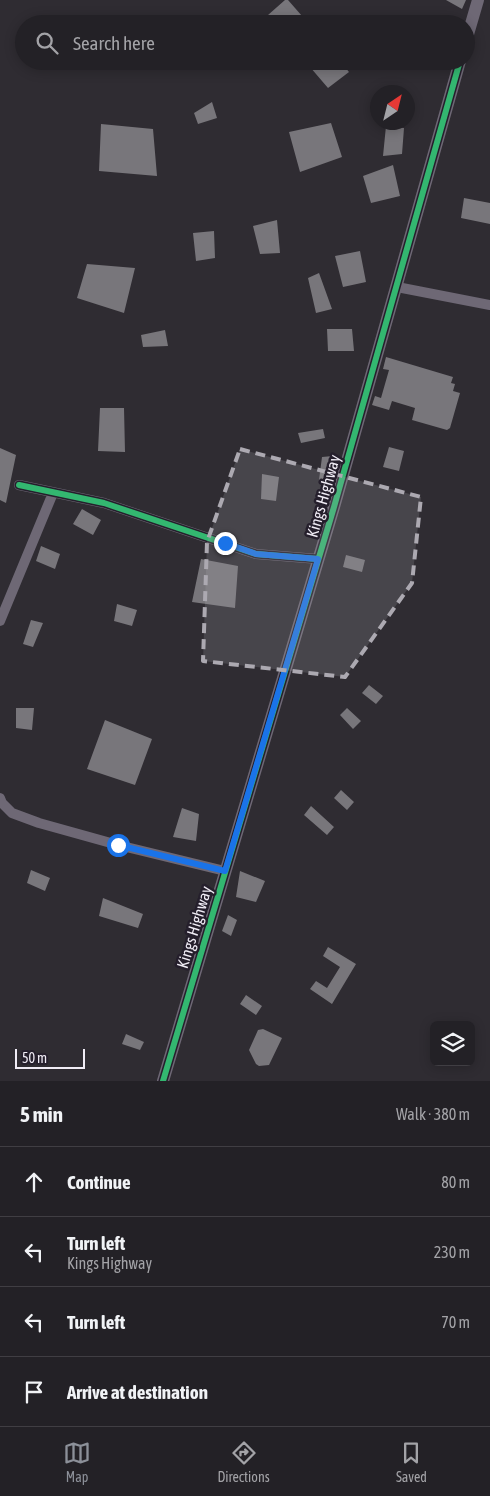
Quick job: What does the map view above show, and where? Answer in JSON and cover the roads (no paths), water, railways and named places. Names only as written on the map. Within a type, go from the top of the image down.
[{"type":"street","points":[[474,15],[478,0]]},
{"type":"street","name":"Kings Highway","points":[[163,1081],[318,559],[457,70]]},
{"type":"street","points":[[396,287],[490,305]]},
{"type":"street","points":[[19,485],[104,503],[256,554],[318,559]]},
{"type":"street","points":[[0,621],[53,493]]},
{"type":"street","points":[[0,798],[2,804],[12,813],[39,823],[118,845],[225,871]]}]
